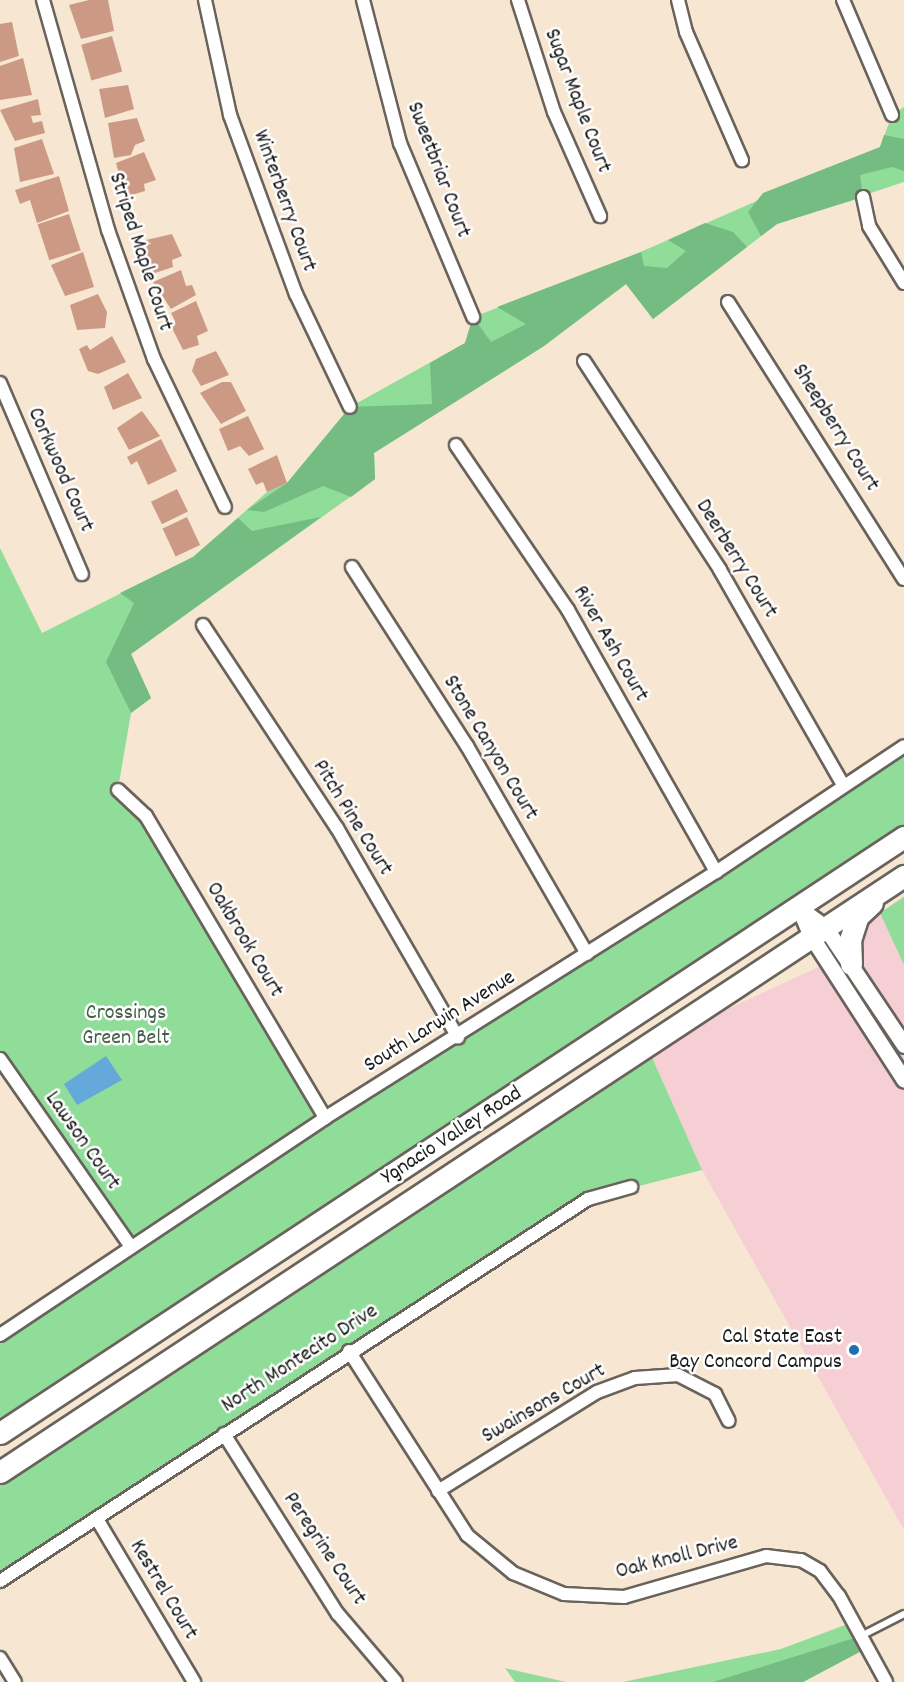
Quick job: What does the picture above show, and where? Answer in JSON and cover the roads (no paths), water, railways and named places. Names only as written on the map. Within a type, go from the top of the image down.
[{"type":"highway","name":"Ygnacio Valley Road","points":[[0,1433],[904,837]]},
{"type":"highway","name":"Ygnacio Valley Road","points":[[0,1472],[897,881]]},
{"type":"highway","points":[[851,964],[850,940],[858,916],[897,881]]},
{"type":"street","name":"Striped Maple Court","points":[[43,0],[108,230],[154,359],[225,507]]},
{"type":"street","name":"Winterberry Court","points":[[204,0],[230,115],[296,294],[350,407]]},
{"type":"street","name":"Sweetbriar Court","points":[[363,0],[400,142],[473,317]]},
{"type":"street","name":"Sugar Maple Court","points":[[518,0],[554,112],[600,216]]},
{"type":"street","points":[[678,0],[686,32],[742,160]]},
{"type":"street","points":[[843,0],[891,115]]},
{"type":"street","points":[[863,197],[869,226],[904,283]]},
{"type":"street","name":"Sheepberry Court","points":[[728,302],[904,579]]},
{"type":"street","name":"Deerberry Court","points":[[584,361],[720,570],[843,785]]},
{"type":"street","name":"Corkwood Court","points":[[0,383],[82,573]]},
{"type":"street","name":"River Ash Court","points":[[456,445],[568,610],[716,872]]},
{"type":"street","name":"Stone Canyon Court","points":[[352,567],[467,746],[587,954]]},
{"type":"street","name":"Pitch Pine Court","points":[[203,625],[337,828],[458,1038]]},
{"type":"street","name":"South Larwin Avenue","points":[[2,1331],[325,1118],[458,1038],[716,872],[904,746]]},
{"type":"street","name":"Oakbrook Court","points":[[118,790],[146,816],[325,1118]]},
{"type":"street","points":[[799,908],[851,964],[904,1045]]},
{"type":"street","points":[[818,931],[904,1080]]},
{"type":"street","name":"Lawson Court","points":[[0,1059],[131,1247]]},
{"type":"street","name":"North Montecito Drive","points":[[0,1581],[349,1351],[588,1199],[631,1188]]},
{"type":"street","name":"Oak Knoll Drive","points":[[349,1351],[466,1535],[535,1585],[564,1594],[624,1597],[766,1556],[801,1560],[820,1571],[861,1636],[886,1682]]},
{"type":"street","name":"Swainsons Court","points":[[438,1491],[597,1392],[635,1378],[678,1375],[715,1394],[729,1421]]},
{"type":"street","name":"Peregrine Court","points":[[224,1434],[338,1614],[396,1682]]},
{"type":"street","name":"Kestrel Court","points":[[97,1519],[194,1682]]},
{"type":"street","points":[[0,1658],[15,1682]]},
{"type":"lane","points":[[861,1636],[904,1614]]},
{"type":"water","points":[[106,1056],[122,1080],[77,1105],[64,1084]]},
{"type":"place","name":"Cal State East Bay Concord Campus","points":[[854,1350]]},
{"type":"park label","name":"Crossings Green Belt","points":[[126,1026]]}]
